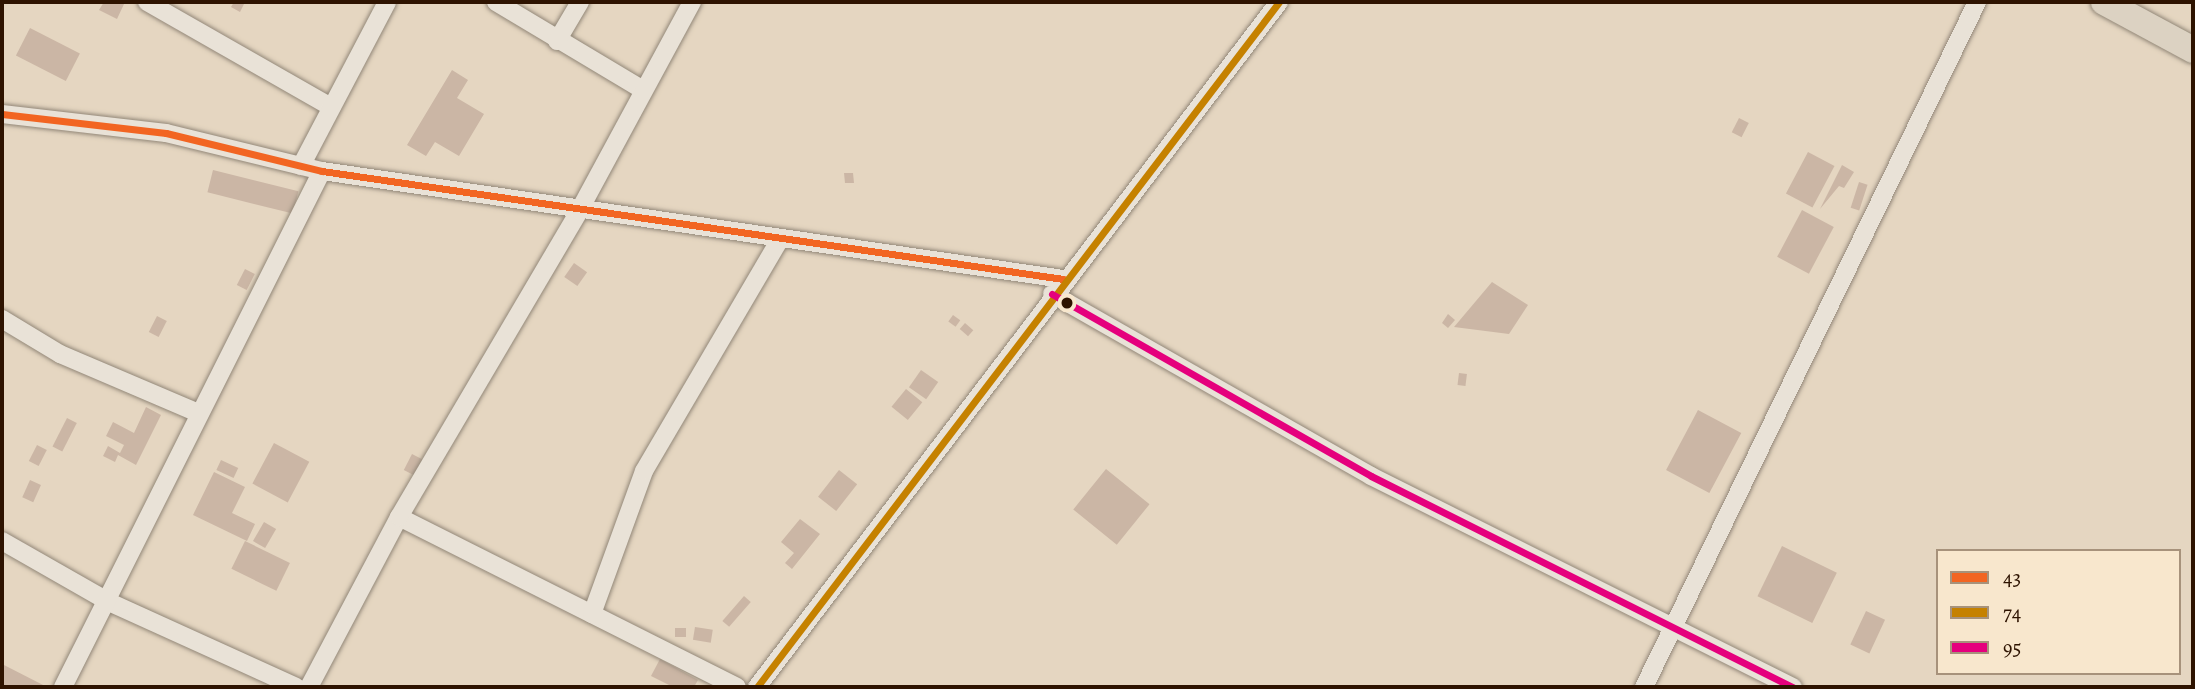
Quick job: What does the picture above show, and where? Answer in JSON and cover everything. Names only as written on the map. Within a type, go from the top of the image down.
[{"type":"highway","points":[[2104,2],[2193,50]]},
{"type":"street","points":[[147,2],[331,107]]},
{"type":"street","points":[[301,166],[387,2]]},
{"type":"street","points":[[496,2],[557,41],[643,90]]},
{"type":"street","points":[[557,41],[580,2]]},
{"type":"street","points":[[309,687],[399,517],[579,211],[692,2]]},
{"type":"street","points":[[757,687],[1063,279],[1279,2]]},
{"type":"street","points":[[1644,687],[1977,2]]},
{"type":"street","points":[[2,114],[166,132],[322,171],[579,211],[1063,279]]},
{"type":"street","points":[[63,687],[109,602],[198,413],[322,171]]},
{"type":"street","points":[[592,614],[643,471],[780,239]]},
{"type":"street","points":[[1052,294],[1371,476],[1793,687]]},
{"type":"street","points":[[2,319],[60,354],[198,413]]},
{"type":"street","points":[[399,517],[737,687]]},
{"type":"street","points":[[2,541],[109,602],[296,687]]},
{"type":"building","points":[[104,2],[124,4],[117,19],[99,10]]},
{"type":"building","points":[[234,2],[245,2],[240,12],[231,7]]},
{"type":"building","points":[[30,28],[80,53],[66,81],[16,56]]},
{"type":"building","points":[[452,70],[468,80],[457,98],[484,114],[459,156],[435,142],[426,156],[407,145]]},
{"type":"building","points":[[1739,118],[1749,123],[1742,137],[1732,132]]},
{"type":"building","points":[[1808,152],[1834,166],[1812,208],[1786,193]]},
{"type":"building","points":[[1842,165],[1854,172],[1844,188],[1839,186],[1820,209]]},
{"type":"building","points":[[213,170],[298,191],[293,214],[207,192]]},
{"type":"building","points":[[844,173],[853,173],[854,183],[845,183]]},
{"type":"building","points":[[1859,182],[1868,185],[1859,210],[1851,208]]},
{"type":"building","points":[[1802,210],[1834,227],[1809,274],[1777,257]]},
{"type":"building","points":[[574,263],[587,272],[577,286],[564,277]]},
{"type":"building","points":[[245,269],[255,274],[247,290],[237,285]]},
{"type":"building","points":[[1492,282],[1528,305],[1509,334],[1454,327]]},
{"type":"building","points":[[1448,314],[1455,320],[1448,328],[1442,323]]},
{"type":"building","points":[[953,315],[960,320],[956,327],[948,321]]},
{"type":"building","points":[[157,316],[167,321],[159,337],[149,332]]},
{"type":"building","points":[[965,323],[973,330],[968,336],[960,329]]},
{"type":"building","points":[[921,370],[938,382],[926,399],[909,387]]},
{"type":"building","points":[[1459,373],[1467,374],[1465,386],[1458,385]]},
{"type":"building","points":[[906,389],[922,402],[908,420],[892,407]]},
{"type":"building","points":[[146,407],[161,415],[136,465],[118,455],[115,462],[103,456],[108,446],[120,453],[124,445],[106,436],[113,422],[134,433]]},
{"type":"building","points":[[1698,410],[1741,433],[1709,493],[1666,470]]},
{"type":"building","points":[[67,418],[77,423],[62,452],[52,447]]},
{"type":"building","points":[[274,443],[309,462],[288,502],[252,484]]},
{"type":"building","points":[[37,445],[47,450],[39,466],[29,461]]},
{"type":"building","points":[[412,454],[424,460],[415,476],[404,470]]},
{"type":"building","points":[[221,460],[238,468],[234,478],[216,470]]},
{"type":"building","points":[[1106,469],[1150,504],[1117,545],[1073,509]]},
{"type":"building","points":[[839,470],[857,484],[836,511],[818,497]]},
{"type":"building","points":[[214,472],[245,487],[232,513],[255,524],[247,541],[193,515]]},
{"type":"building","points":[[30,480],[41,485],[33,502],[22,497]]},
{"type":"building","points":[[800,519],[820,534],[792,569],[785,563],[794,553],[781,542]]},
{"type":"building","points":[[264,522],[276,529],[265,548],[253,541]]},
{"type":"building","points":[[245,541],[290,563],[276,591],[231,569]]},
{"type":"building","points":[[1782,546],[1837,573],[1812,623],[1757,596]]},
{"type":"building","points":[[744,596],[751,602],[729,627],[722,621]]},
{"type":"building","points":[[1866,611],[1885,620],[1869,653],[1850,645]]},
{"type":"building","points":[[695,627],[713,630],[711,643],[693,640]]},
{"type":"building","points":[[675,628],[686,628],[686,637],[675,637]]},
{"type":"building","points":[[660,659],[698,680],[694,687],[673,687],[651,676]]},
{"type":"building","points":[[2,664],[47,687],[2,687]]},
{"type":"transit line","name":"74","points":[[757,687],[1279,2]]},
{"type":"transit line","name":"43","points":[[2,114],[166,133],[322,171],[1063,279]]},
{"type":"transit line","name":"95","points":[[1052,294],[1371,476],[1793,687]]}]
